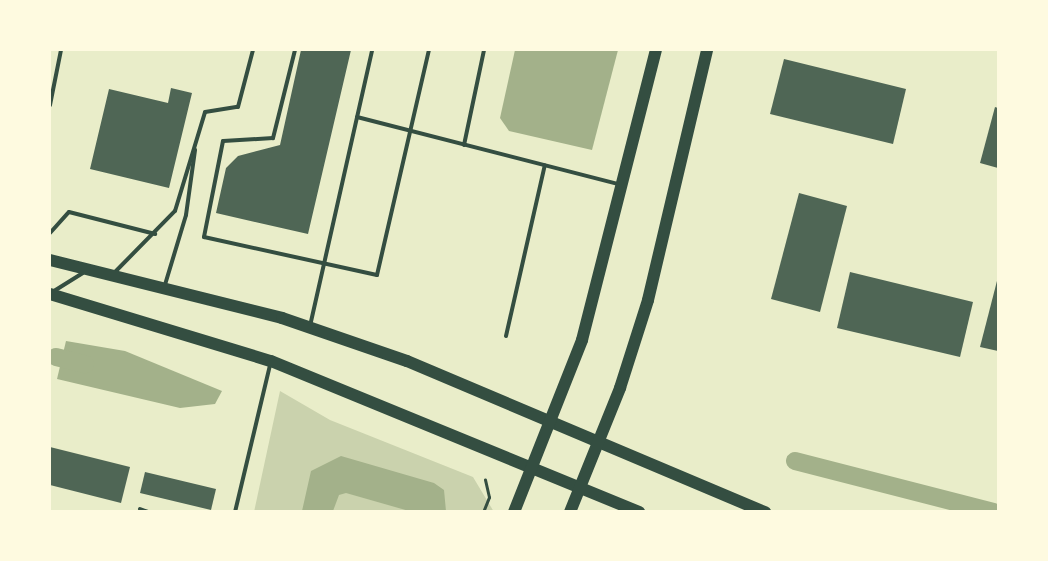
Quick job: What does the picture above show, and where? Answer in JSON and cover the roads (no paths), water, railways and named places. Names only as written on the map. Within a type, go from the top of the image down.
[{"type":"main road","points":[[514,512],[582,340],[625,186],[656,50]]},
{"type":"main road","points":[[570,512],[599,440],[648,300],[707,50]]},
{"type":"main road","points":[[50,260],[310,327],[551,420],[765,512]]},
{"type":"main road","points":[[50,295],[271,361],[639,512]]},
{"type":"lane","points":[[50,105],[61,50]]},
{"type":"lane","points":[[112,275],[155,235],[175,211],[205,112],[238,107],[253,50]]},
{"type":"lane","points":[[295,50],[273,138],[223,141],[204,237],[377,275],[429,50]]},
{"type":"lane","points":[[310,327],[372,50]]},
{"type":"lane","points":[[464,145],[484,50]]},
{"type":"lane","points":[[357,117],[625,186]]},
{"type":"lane","points":[[164,288],[186,215],[198,158],[195,150]]},
{"type":"lane","points":[[506,336],[545,165]]},
{"type":"lane","points":[[50,233],[69,212],[155,235]]},
{"type":"lane","points":[[50,295],[89,270]]},
{"type":"lane","points":[[235,512],[271,361]]},
{"type":"lane","points":[[140,509],[148,512]]},
{"type":"waterway","points":[[56,357],[85,364]]},
{"type":"waterway","points":[[795,461],[994,512]]}]
